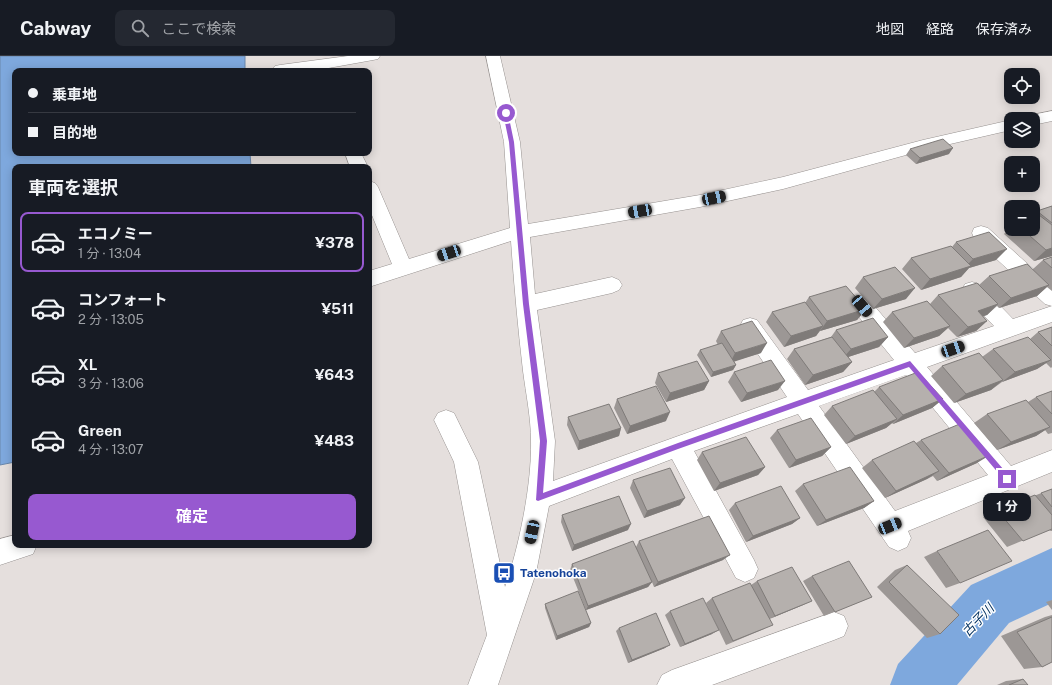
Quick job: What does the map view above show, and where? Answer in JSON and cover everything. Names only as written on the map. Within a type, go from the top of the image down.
[{"type":"street","points":[[320,68],[373,56]]},
{"type":"street","points":[[483,685],[523,573],[538,498],[543,441],[526,304],[512,142],[493,56]]},
{"type":"street","points":[[1040,119],[1052,116]]},
{"type":"street","points":[[372,278],[519,232],[700,200],[783,183],[923,145],[1004,127]]},
{"type":"street","points":[[372,194],[404,268]]},
{"type":"street","points":[[981,233],[1052,298]]},
{"type":"street","points":[[526,304],[612,286]]},
{"type":"street","points":[[968,286],[1010,329]]},
{"type":"street","points":[[862,306],[1007,479]]},
{"type":"street","points":[[538,498],[678,446],[1052,314]]},
{"type":"street","points":[[750,326],[894,532],[1007,479],[1052,461]]},
{"type":"street","points":[[446,420],[466,462],[501,638]]},
{"type":"street","points":[[678,446],[745,569]]},
{"type":"street","points":[[0,552],[14,548]]},
{"type":"street","points":[[672,685],[834,626]]},
{"type":"water","points":[[0,56],[245,56],[245,68],[12,68],[12,156],[250,156],[251,164],[12,164],[12,463],[0,465]]},
{"type":"building","points":[[943,139],[953,148],[920,158],[910,149]]},
{"type":"building","points":[[1052,206],[1052,223],[1040,213],[1040,210]]},
{"type":"building","points":[[1040,216],[1052,225],[1052,248],[1046,250],[1030,236],[1040,236]]},
{"type":"building","points":[[989,232],[1007,249],[973,259],[956,242]]},
{"type":"building","points":[[951,246],[971,266],[930,279],[911,258]]},
{"type":"building","points":[[1052,257],[1052,268],[1043,260]]},
{"type":"building","points":[[1027,264],[1049,285],[1011,298],[989,276]]},
{"type":"building","points":[[895,267],[915,288],[882,299],[863,277]]},
{"type":"building","points":[[977,283],[998,304],[978,311],[987,321],[968,327],[938,295]]},
{"type":"building","points":[[846,286],[866,309],[827,321],[809,297]]},
{"type":"building","points":[[927,301],[950,326],[914,338],[892,312]]},
{"type":"building","points":[[805,302],[823,326],[791,336],[772,312]]},
{"type":"building","points":[[873,318],[888,337],[851,349],[836,330]]},
{"type":"building","points":[[752,321],[767,343],[735,353],[721,331]]},
{"type":"building","points":[[1052,327],[1052,346],[1038,332]]},
{"type":"building","points":[[832,337],[852,362],[813,375],[794,349]]},
{"type":"building","points":[[1028,337],[1051,360],[1015,372],[993,349]]},
{"type":"building","points":[[722,343],[736,365],[713,372],[700,350]]},
{"type":"building","points":[[979,353],[1003,380],[966,394],[942,366]]},
{"type":"building","points":[[771,360],[785,381],[747,393],[734,372]]},
{"type":"building","points":[[697,361],[709,381],[670,393],[658,373]]},
{"type":"building","points":[[918,372],[943,399],[903,415],[879,387]]},
{"type":"building","points":[[656,386],[670,412],[630,426],[617,399]]},
{"type":"building","points":[[873,390],[897,419],[855,436],[832,406]]},
{"type":"building","points":[[1052,391],[1052,414],[1036,397]]},
{"type":"building","points":[[1026,400],[1050,427],[1011,442],[987,414]]},
{"type":"building","points":[[609,404],[621,428],[579,441],[568,417]]},
{"type":"building","points":[[811,418],[831,447],[796,460],[777,430]]},
{"type":"building","points":[[962,423],[990,455],[949,473],[921,440]]},
{"type":"building","points":[[746,437],[765,467],[720,483],[702,452]]},
{"type":"building","points":[[914,441],[939,471],[896,491],[872,460]]},
{"type":"building","points":[[850,467],[874,501],[826,520],[803,484]]},
{"type":"building","points":[[670,468],[685,498],[647,511],[633,480]]},
{"type":"building","points":[[781,486],[800,518],[753,536],[735,503]]},
{"type":"building","points":[[1052,489],[1052,507],[1041,493]]},
{"type":"building","points":[[1035,495],[1052,515],[1052,529],[1023,541],[997,510]]},
{"type":"building","points":[[619,496],[631,524],[574,545],[562,515]]},
{"type":"building","points":[[709,516],[730,555],[658,582],[639,541]]},
{"type":"building","points":[[988,530],[1012,561],[960,583],[937,551]]},
{"type":"building","points":[[633,541],[652,582],[588,606],[572,564]]},
{"type":"building","points":[[849,561],[872,597],[835,612],[812,576]]},
{"type":"building","points":[[907,565],[959,615],[940,634],[889,582]]},
{"type":"building","points":[[792,567],[812,601],[775,616],[757,581]]},
{"type":"building","points":[[750,583],[773,625],[733,641],[712,598]]},
{"type":"building","points":[[578,591],[591,623],[557,636],[545,604]]},
{"type":"building","points":[[703,598],[719,630],[685,644],[670,611]]},
{"type":"building","points":[[656,613],[670,645],[632,660],[619,628]]},
{"type":"building","points":[[1052,617],[1052,662],[1042,667],[1017,632]]},
{"type":"building","points":[[1023,679],[1028,685],[1009,685]]},
{"type":"waterway","name":"古子川","points":[[919,685],[990,604],[1052,575]]},
{"type":"place","name":"Tatenohoka","points":[[504,573]]},
{"type":"route","points":[[506,113],[512,142],[526,304],[540,404],[543,441],[538,498],[678,446],[910,364],[1007,479]]}]
